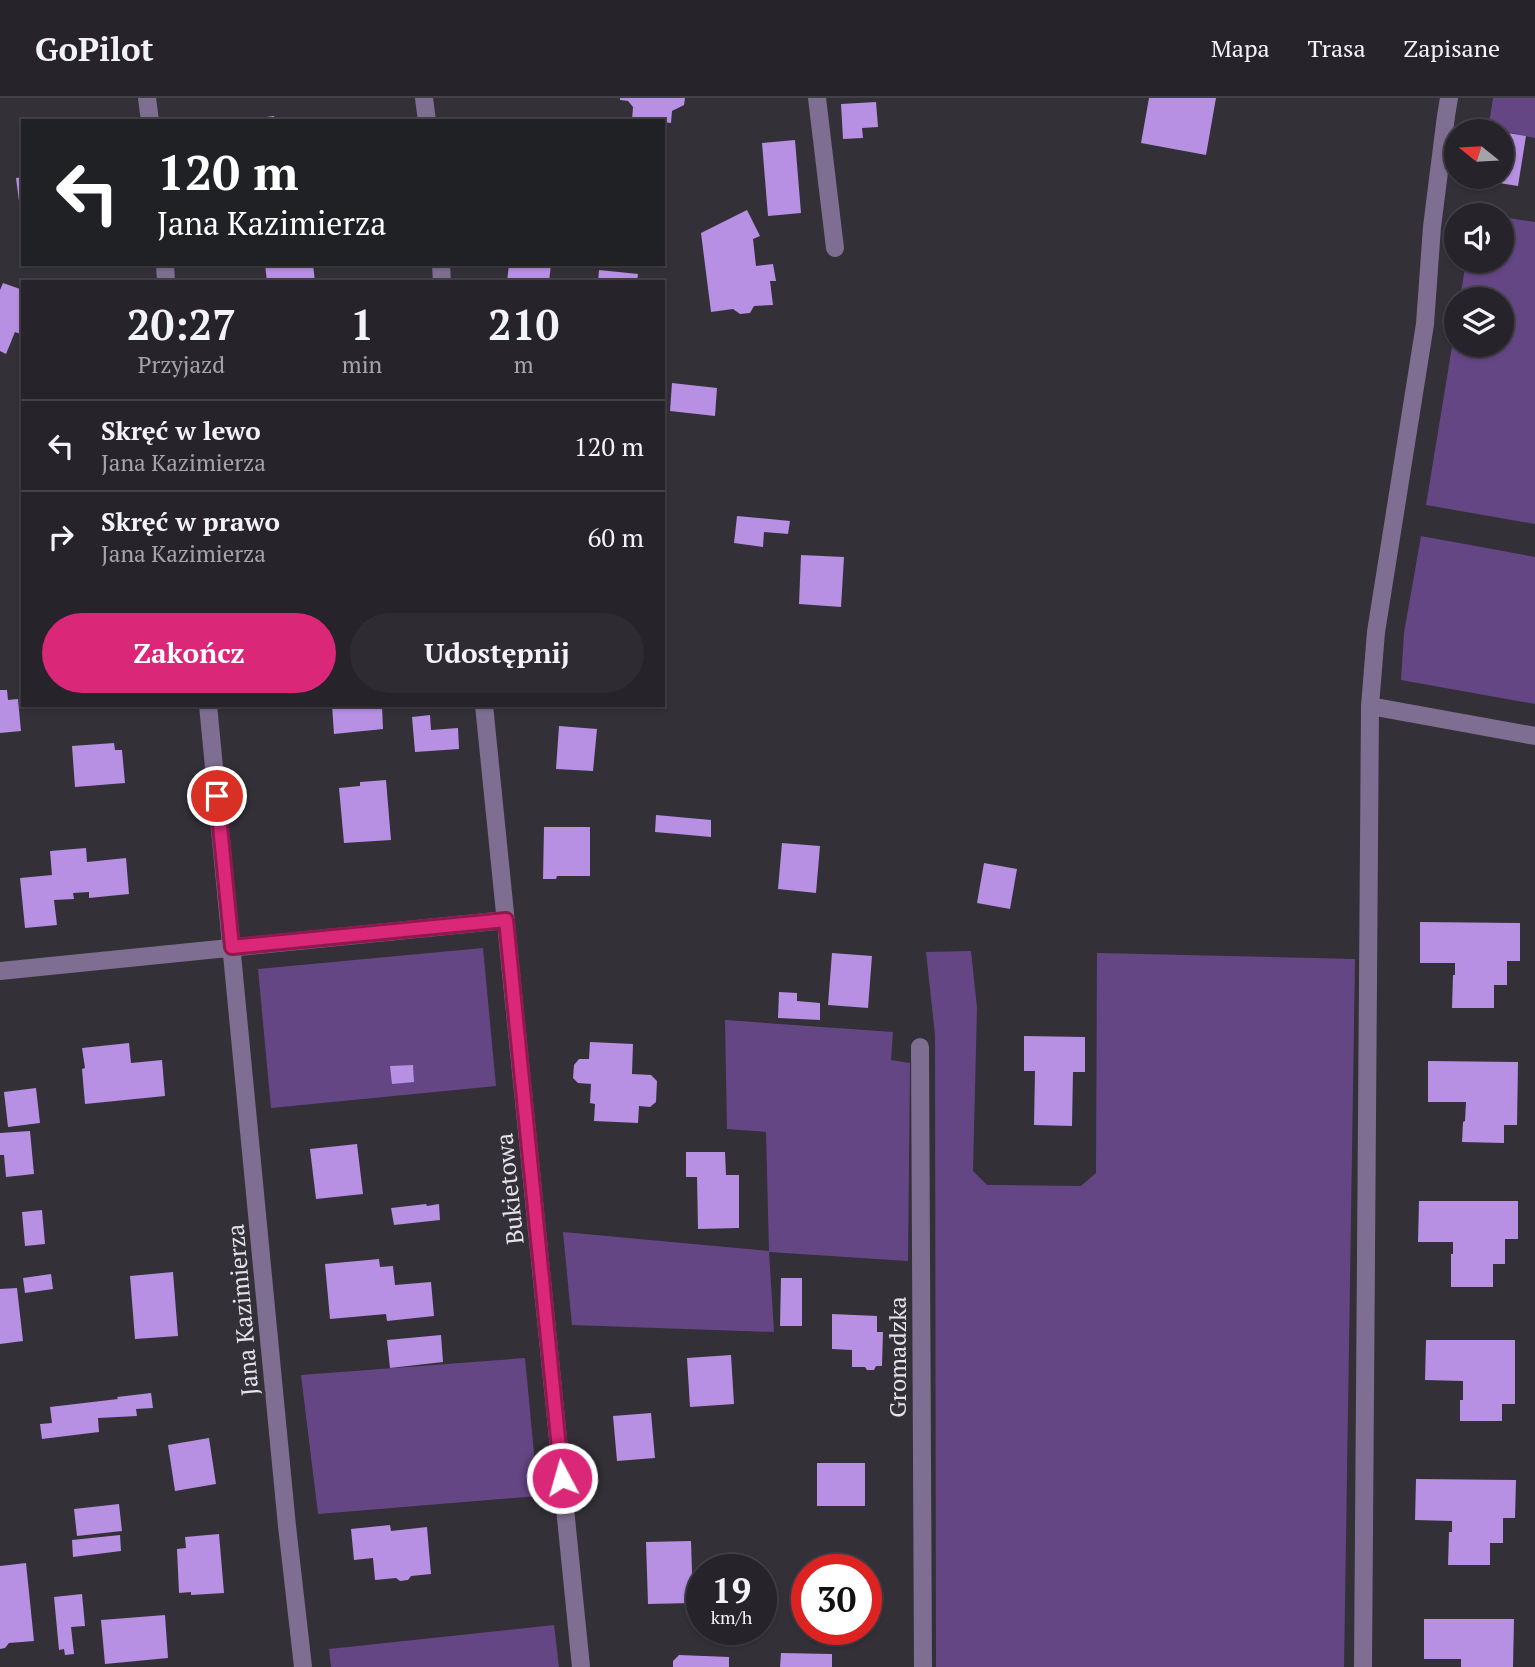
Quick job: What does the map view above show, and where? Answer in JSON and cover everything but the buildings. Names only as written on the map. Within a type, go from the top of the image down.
[{"type":"street","points":[[147,98],[150,119]]},
{"type":"street","points":[[424,98],[427,119]]},
{"type":"street","points":[[817,98],[835,248]]},
{"type":"street","points":[[1363,1667],[1370,706],[1376,632],[1426,324],[1432,227],[1450,98]]},
{"type":"street","points":[[1370,706],[1535,736]]},
{"type":"street","name":"Jana Kazimierza","points":[[208,707],[303,1667]]},
{"type":"street","name":"Bukietowa","points":[[484,707],[581,1667]]},
{"type":"street","points":[[0,971],[506,920]]},
{"type":"street","name":"Gromadzka","points":[[920,1047],[923,1667]]},
{"type":"shaded area","points":[[1493,98],[1535,98],[1535,138],[1514,134],[1514,119],[1490,119]]},
{"type":"shaded area","points":[[1514,219],[1535,222],[1535,524],[1426,505],[1450,357],[1514,357],[1514,287],[1462,287],[1464,273],[1514,273]]},
{"type":"shaded area","points":[[1421,536],[1535,557],[1535,704],[1401,680],[1404,633]]},
{"type":"shaded area","points":[[483,948],[496,1086],[271,1108],[258,969]]},
{"type":"shaded area","points":[[971,951],[977,1008],[973,1171],[987,1185],[1081,1186],[1096,1173],[1097,953],[1355,959],[1344,1667],[936,1667],[935,1035],[926,952]]},
{"type":"shaded area","points":[[725,1020],[893,1032],[891,1060],[910,1063],[908,1261],[769,1252],[774,1332],[572,1325],[563,1232],[769,1251],[766,1132],[727,1129]]},
{"type":"shaded area","points":[[525,1358],[538,1496],[318,1514],[301,1375]]},
{"type":"shaded area","points":[[554,1625],[559,1667],[331,1667],[329,1649]]},
{"type":"route","points":[[217,796],[232,947],[506,920],[562,1478]]}]
